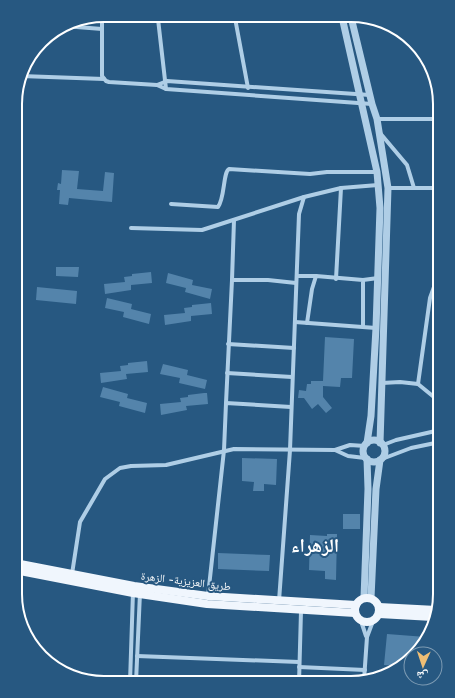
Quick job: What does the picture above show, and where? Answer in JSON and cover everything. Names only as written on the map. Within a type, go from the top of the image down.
[{"type":"main road","name":"طريق العزيزية- الزهرة","points":[[22,564],[72,574],[137,590],[279,601],[356,609]]},
{"type":"main road","name":"طريق العزيزية- الزهرة","points":[[22,571],[137,590],[207,604],[301,611],[356,609]]},
{"type":"main road","points":[[377,614],[376,602],[367,598],[356,609],[361,621],[369,622],[377,614],[431,610]]},
{"type":"main road","points":[[377,614],[430,617]]},
{"type":"street","points":[[102,22],[104,79]]},
{"type":"street","points":[[158,22],[167,82],[166,90]]},
{"type":"street","points":[[236,22],[248,88]]},
{"type":"street","points":[[343,22],[377,172],[380,208],[371,416],[366,445],[363,451],[366,458],[368,489],[367,598]]},
{"type":"street","points":[[352,22],[377,119],[388,188],[385,335],[382,383],[382,444],[384,453],[381,459],[376,489],[367,598]]},
{"type":"street","points":[[76,27],[102,29]]},
{"type":"street","points":[[27,76],[104,79],[109,82],[157,84],[167,82],[370,95]]},
{"type":"street","points":[[157,84],[166,90],[372,104]]},
{"type":"street","points":[[377,119],[433,119]]},
{"type":"street","points":[[379,132],[407,165],[414,188]]},
{"type":"street","points":[[171,204],[218,207],[225,186],[227,169],[310,174],[377,172]]},
{"type":"street","points":[[132,228],[202,230],[304,197],[340,188],[378,185]]},
{"type":"street","points":[[336,279],[340,188]]},
{"type":"street","points":[[388,188],[433,188]]},
{"type":"street","points":[[279,601],[290,450],[299,214],[304,197]]},
{"type":"street","points":[[208,596],[224,450],[234,220]]},
{"type":"street","points":[[297,276],[363,280],[378,278]]},
{"type":"street","points":[[307,323],[312,289],[316,276]]},
{"type":"street","points":[[232,280],[268,280],[296,283]]},
{"type":"street","points":[[363,280],[363,326]]},
{"type":"street","points":[[418,384],[433,290]]},
{"type":"street","points":[[295,322],[376,328]]},
{"type":"street","points":[[228,344],[294,348]]},
{"type":"street","points":[[227,373],[292,377]]},
{"type":"street","points":[[382,383],[400,382],[418,384],[433,396]]},
{"type":"street","points":[[226,403],[291,407]]},
{"type":"street","points":[[72,574],[80,522],[98,490],[112,473],[131,466],[155,466],[177,463],[224,450],[335,450],[350,445],[366,445],[374,441],[382,444],[433,432]]},
{"type":"street","points":[[335,450],[348,456],[366,458],[373,462],[411,448],[433,443]]},
{"type":"street","points":[[136,676],[137,590]]},
{"type":"street","points":[[130,676],[137,590]]},
{"type":"street","points":[[298,676],[301,611]]},
{"type":"street","points":[[365,674],[367,637],[377,614]]},
{"type":"street","points":[[361,621],[367,637]]},
{"type":"street","points":[[137,656],[299,662]]},
{"type":"street","points":[[299,667],[365,670]]},
{"type":"building","points":[[62,170],[79,171],[77,189],[103,191],[105,172],[114,173],[112,202],[69,198],[68,205],[59,204],[60,190],[57,190],[58,183],[61,184]]},
{"type":"building","points":[[56,267],[79,267],[78,277],[56,276]]},
{"type":"building","points":[[151,272],[152,283],[131,285],[131,290],[105,294],[104,284],[125,282],[124,277],[132,276],[132,274]]},
{"type":"building","points":[[168,273],[193,280],[192,285],[212,289],[210,299],[185,292],[186,288],[166,283]]},
{"type":"building","points":[[37,287],[77,291],[76,304],[36,300]]},
{"type":"building","points":[[107,298],[132,304],[131,309],[151,314],[149,324],[123,317],[124,312],[105,308]]},
{"type":"building","points":[[211,303],[212,314],[191,316],[191,321],[165,325],[164,315],[185,313],[184,308],[192,307],[192,305]]},
{"type":"building","points":[[325,337],[354,339],[352,378],[341,378],[340,387],[323,386],[323,397],[332,408],[326,413],[318,404],[312,409],[304,398],[298,398],[299,390],[306,391],[307,384],[311,384],[311,381],[323,381]]},
{"type":"building","points":[[147,361],[148,372],[126,374],[127,379],[101,383],[100,373],[121,371],[120,366],[128,365],[128,363]]},
{"type":"building","points":[[163,364],[188,370],[187,375],[207,380],[205,389],[179,383],[180,378],[160,374]]},
{"type":"building","points":[[103,387],[128,394],[127,398],[147,403],[145,413],[119,406],[120,402],[100,397]]},
{"type":"building","points":[[207,393],[208,404],[186,406],[187,410],[161,415],[160,404],[181,402],[180,398],[188,397],[188,395]]},
{"type":"building","points":[[242,458],[277,459],[276,485],[264,484],[264,491],[253,491],[254,482],[242,481]]},
{"type":"building","points":[[343,514],[360,514],[360,529],[343,529]]},
{"type":"building","points":[[327,534],[337,534],[336,580],[325,579],[325,571],[309,570],[310,535],[327,536]]},
{"type":"building","points":[[218,553],[270,555],[269,571],[218,569]]},
{"type":"building","points":[[387,634],[421,637],[414,646],[403,646],[403,657],[391,666],[384,665]]},
{"type":"district","name":"الزهراء","points":[[315,545]]}]
